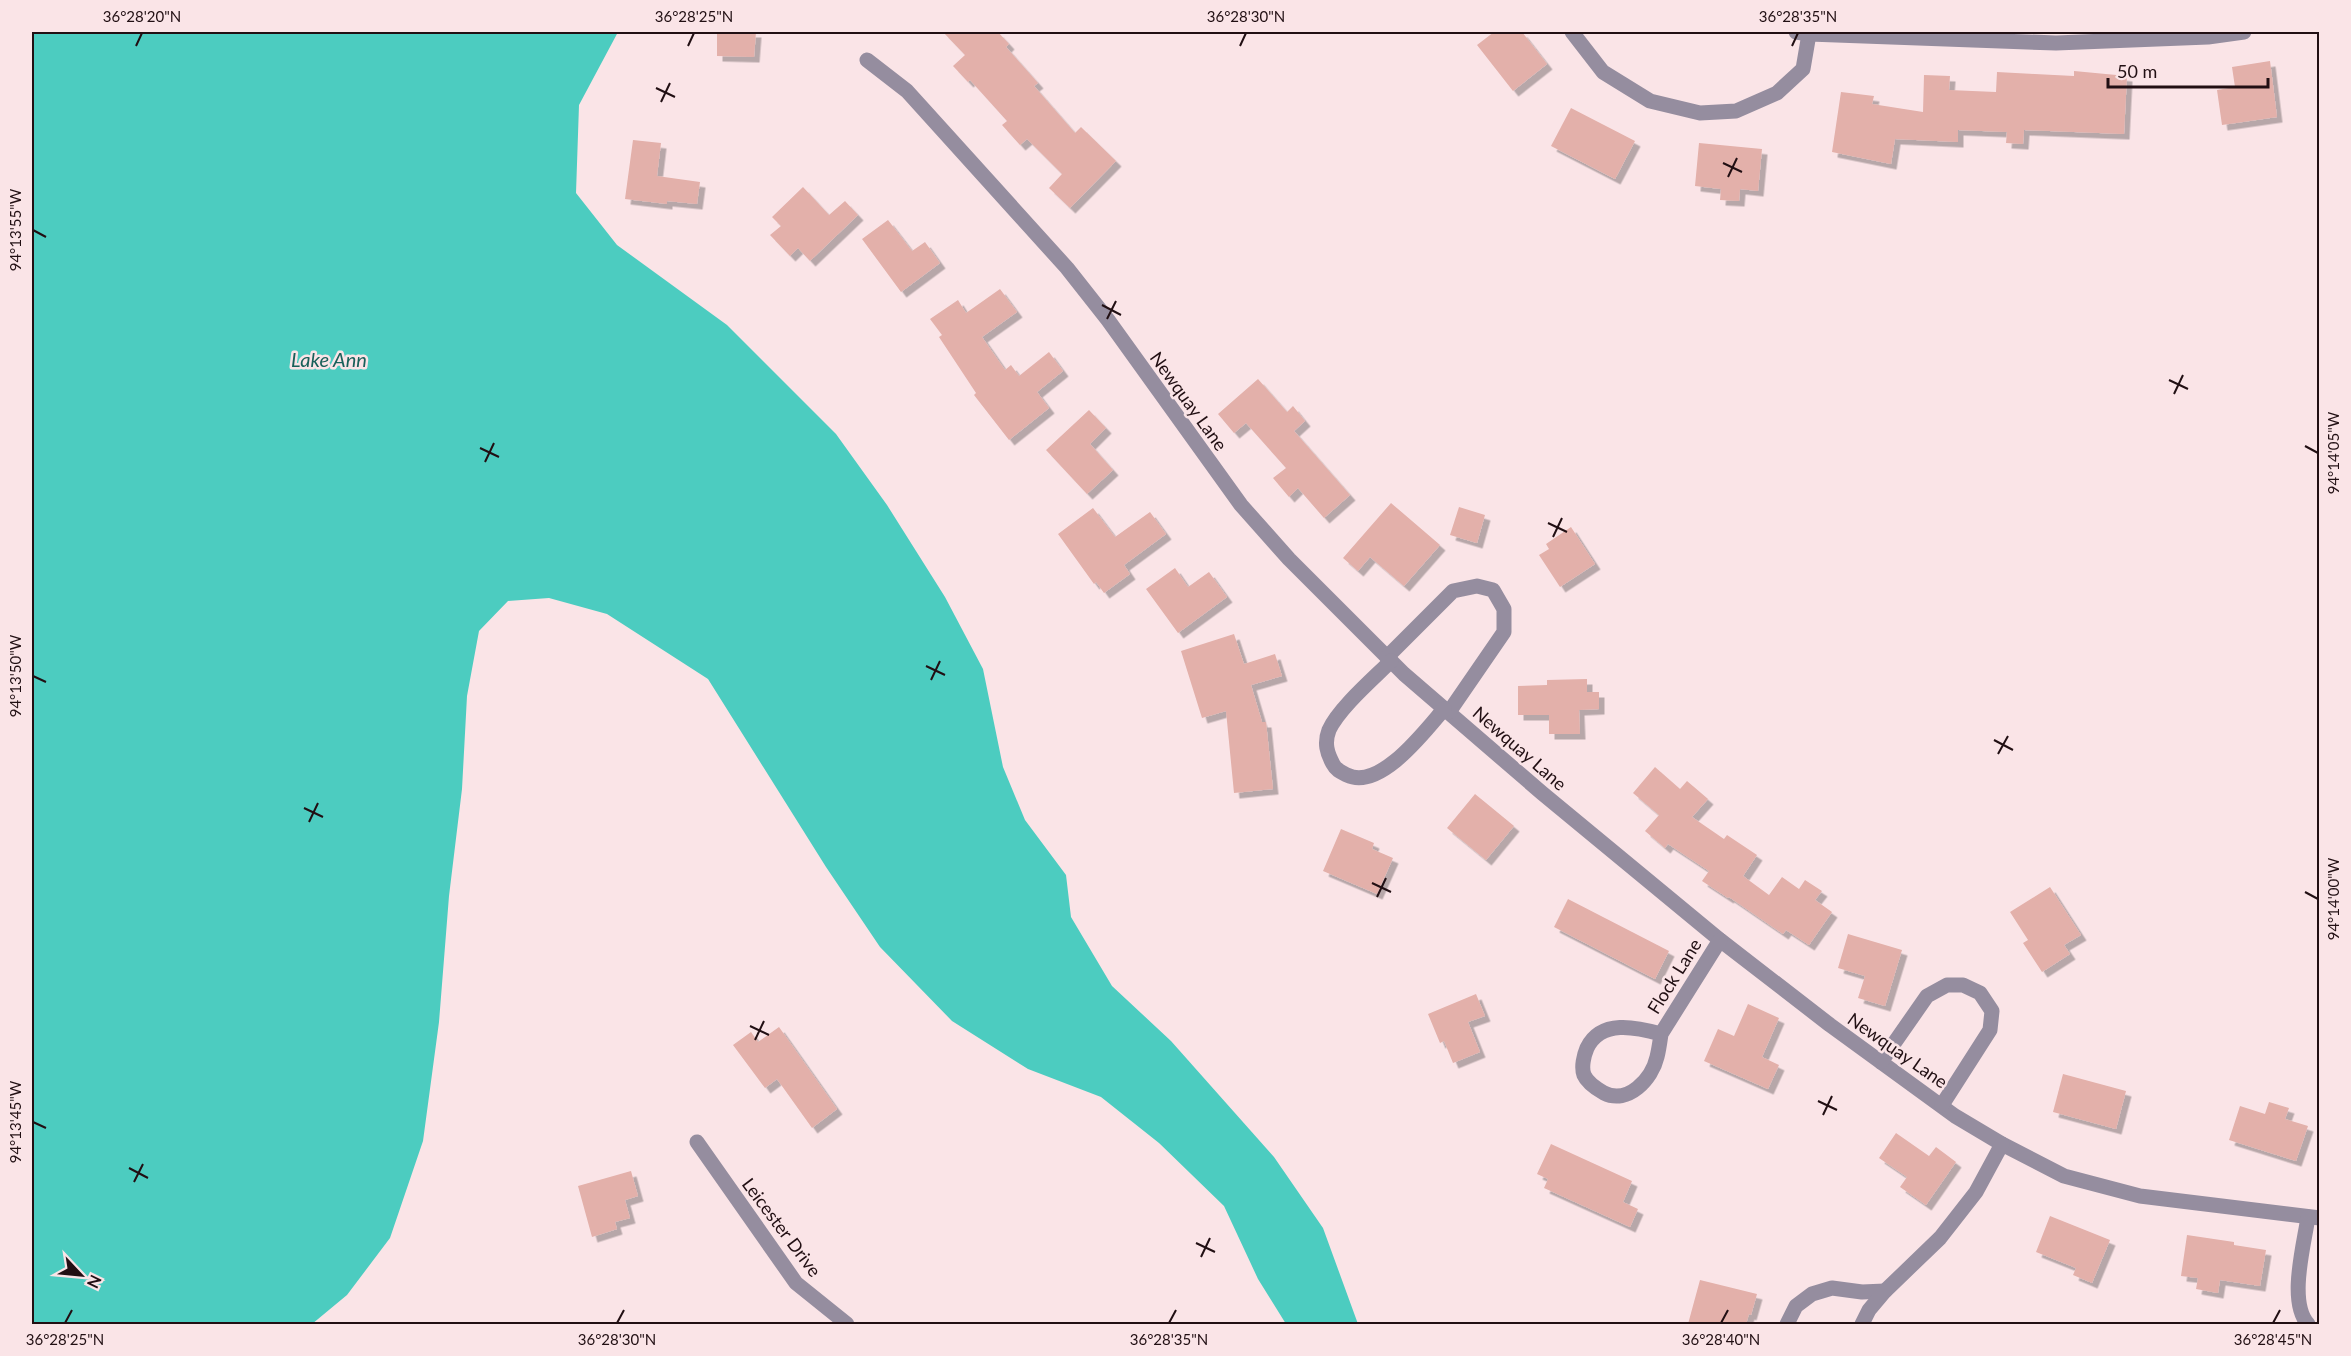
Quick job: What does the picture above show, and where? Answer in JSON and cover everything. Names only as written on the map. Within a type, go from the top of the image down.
[{"type":"street","points":[[1572,32],[1603,72],[1650,101],[1700,113],[1736,111],[1777,93],[1803,69],[1803,33],[2056,43],[2208,37],[2244,32]]},
{"type":"street","name":"Newquay Lane","points":[[867,60],[907,91],[1038,234],[1108,320],[1241,505],[1289,559],[1389,659],[1446,711],[1720,940],[1830,1025],[1942,1105],[2002,1144],[2064,1176],[2140,1196],[2314,1217]]},
{"type":"street","points":[[1477,586],[1493,590],[1504,609],[1504,632],[1446,711],[1417,741],[1377,774],[1354,778],[1335,769],[1326,751],[1329,730],[1389,659],[1454,591],[1477,586]]},
{"type":"street","name":"Flock Lane","points":[[1661,1034],[1636,1027],[1610,1028],[1592,1038],[1583,1056],[1584,1074],[1596,1089],[1612,1097],[1631,1094],[1647,1078],[1657,1059],[1661,1034],[1720,940]]},
{"type":"street","points":[[1881,1062],[1927,996],[1947,985],[1964,985],[1980,993],[1992,1011],[1990,1030],[1942,1105]]},
{"type":"street","name":"Leicester Drive","points":[[697,1142],[796,1283],[847,1324]]},
{"type":"street","points":[[1862,1324],[1869,1310],[1885,1291],[1940,1238],[1969,1201],[1987,1174],[2002,1144]]},
{"type":"street","points":[[2307,1324],[2302,1318],[2297,1296],[2314,1217]]},
{"type":"street","points":[[1787,1324],[1796,1306],[1812,1294],[1832,1288],[1862,1292],[1885,1291]]},
{"type":"water","name":"Lake Ann","points":[[32,32],[618,32],[579,105],[576,193],[617,245],[727,325],[836,434],[887,505],[945,597],[983,669],[1003,767],[1025,820],[1066,875],[1071,917],[1112,986],[1171,1041],[1274,1157],[1323,1228],[1358,1324],[1286,1324],[1258,1279],[1224,1206],[1159,1143],[1101,1097],[1028,1069],[952,1021],[880,947],[826,867],[708,679],[607,614],[549,598],[508,601],[479,631],[467,696],[462,789],[449,896],[439,1022],[423,1141],[390,1238],[347,1295],[312,1324],[32,1324]]},
{"type":"building","points":[[717,32],[756,32],[754,57],[717,56]]},
{"type":"building","points":[[943,32],[998,32],[1009,44],[1006,47],[1038,83],[1034,86],[1075,133],[1081,127],[1116,161],[1070,208],[1049,188],[1062,174],[1027,139],[1020,145],[1002,125],[1007,121],[970,80],[968,82],[953,66],[965,55]]},
{"type":"building","points":[[1494,32],[1522,32],[1547,64],[1513,91],[1477,45]]},
{"type":"building","points":[[2270,61],[2277,117],[2222,125],[2217,90],[2235,87],[2232,67]]},
{"type":"building","points":[[2074,71],[2127,76],[2124,134],[2024,130],[2023,144],[2006,143],[2007,132],[1958,130],[1958,142],[1895,139],[1891,164],[1832,152],[1841,92],[1874,96],[1872,104],[1923,112],[1924,75],[1950,76],[1949,90],[1996,92],[1997,72],[2074,76]]},
{"type":"building","points":[[1571,108],[1635,141],[1615,179],[1551,146]]},
{"type":"building","points":[[633,140],[661,143],[657,176],[700,182],[697,204],[667,201],[667,204],[625,199]]},
{"type":"building","points":[[1699,143],[1762,149],[1758,191],[1740,189],[1739,201],[1720,200],[1721,189],[1695,186]]},
{"type":"building","points":[[803,187],[829,215],[845,201],[858,215],[810,261],[798,248],[790,256],[770,235],[781,226],[772,217]]},
{"type":"building","points":[[888,220],[912,251],[925,242],[940,263],[901,292],[862,239]]},
{"type":"building","points":[[1000,289],[1017,312],[982,337],[1005,370],[1011,365],[1019,376],[1049,352],[1063,371],[1037,392],[1049,408],[1009,440],[974,395],[976,393],[939,337],[942,335],[930,319],[958,300],[966,313]]},
{"type":"building","points":[[1258,379],[1287,412],[1293,406],[1305,421],[1294,431],[1350,495],[1324,518],[1298,488],[1289,497],[1273,478],[1286,468],[1246,423],[1234,433],[1218,414]]},
{"type":"building","points":[[1089,410],[1106,428],[1090,444],[1113,470],[1087,494],[1046,450]]},
{"type":"building","points":[[1391,503],[1440,545],[1404,586],[1370,557],[1358,571],[1343,558]]},
{"type":"building","points":[[1459,507],[1485,515],[1477,543],[1450,535]]},
{"type":"building","points":[[1093,508],[1115,537],[1150,512],[1166,534],[1124,565],[1130,574],[1104,593],[1096,582],[1094,584],[1058,534]]},
{"type":"building","points":[[1571,527],[1595,564],[1560,587],[1539,555],[1549,549],[1546,544]]},
{"type":"building","points":[[1175,568],[1188,587],[1209,572],[1227,597],[1178,633],[1146,589]]},
{"type":"building","points":[[1234,634],[1244,664],[1275,654],[1282,676],[1251,685],[1262,722],[1266,722],[1273,789],[1234,793],[1226,711],[1202,718],[1181,651]]},
{"type":"building","points":[[1587,679],[1587,692],[1599,692],[1599,709],[1579,710],[1580,734],[1549,734],[1549,715],[1518,715],[1518,686],[1547,685],[1547,680]]},
{"type":"building","points":[[1655,767],[1680,789],[1687,781],[1708,799],[1692,817],[1724,839],[1727,835],[1757,855],[1743,876],[1769,895],[1782,877],[1799,889],[1805,880],[1822,891],[1815,900],[1832,912],[1809,945],[1786,930],[1783,934],[1702,881],[1709,871],[1668,844],[1665,848],[1645,831],[1659,815],[1633,793]]},
{"type":"building","points":[[1475,794],[1514,826],[1486,860],[1447,828]]},
{"type":"building","points":[[1341,829],[1374,843],[1372,849],[1393,858],[1377,894],[1323,871]]},
{"type":"building","points":[[2050,887],[2081,935],[2064,945],[2070,954],[2042,972],[2023,943],[2028,940],[2010,912]]},
{"type":"building","points":[[1568,899],[1669,951],[1655,979],[1554,927]]},
{"type":"building","points":[[1848,934],[1902,950],[1885,1006],[1858,998],[1865,976],[1838,968]]},
{"type":"building","points":[[1476,994],[1485,1016],[1468,1022],[1480,1052],[1453,1063],[1444,1041],[1440,1043],[1428,1014]]},
{"type":"building","points":[[1748,1004],[1779,1018],[1762,1057],[1779,1065],[1768,1089],[1704,1061],[1718,1029],[1734,1036]]},
{"type":"building","points":[[779,1027],[837,1109],[812,1128],[777,1079],[765,1088],[733,1045],[751,1032],[758,1042]]},
{"type":"building","points":[[2063,1074],[2126,1091],[2116,1129],[2053,1112]]},
{"type":"building","points":[[2269,1102],[2289,1108],[2285,1119],[2308,1126],[2296,1161],[2229,1140],[2240,1106],[2265,1114]]},
{"type":"building","points":[[1896,1133],[1929,1156],[1936,1147],[1956,1162],[1926,1205],[1900,1187],[1907,1177],[1879,1158]]},
{"type":"building","points":[[1551,1144],[1632,1181],[1623,1202],[1638,1209],[1630,1227],[1544,1188],[1548,1179],[1537,1174]]},
{"type":"building","points":[[631,1171],[638,1196],[625,1200],[630,1218],[615,1222],[617,1229],[592,1237],[578,1186]]},
{"type":"building","points":[[2050,1216],[2110,1240],[2092,1283],[2073,1275],[2076,1268],[2036,1252]]},
{"type":"building","points":[[2187,1235],[2234,1242],[2234,1245],[2266,1250],[2260,1286],[2220,1280],[2218,1293],[2196,1289],[2198,1278],[2181,1276]]},
{"type":"building","points":[[1700,1280],[1757,1294],[1746,1324],[1688,1324]]}]
